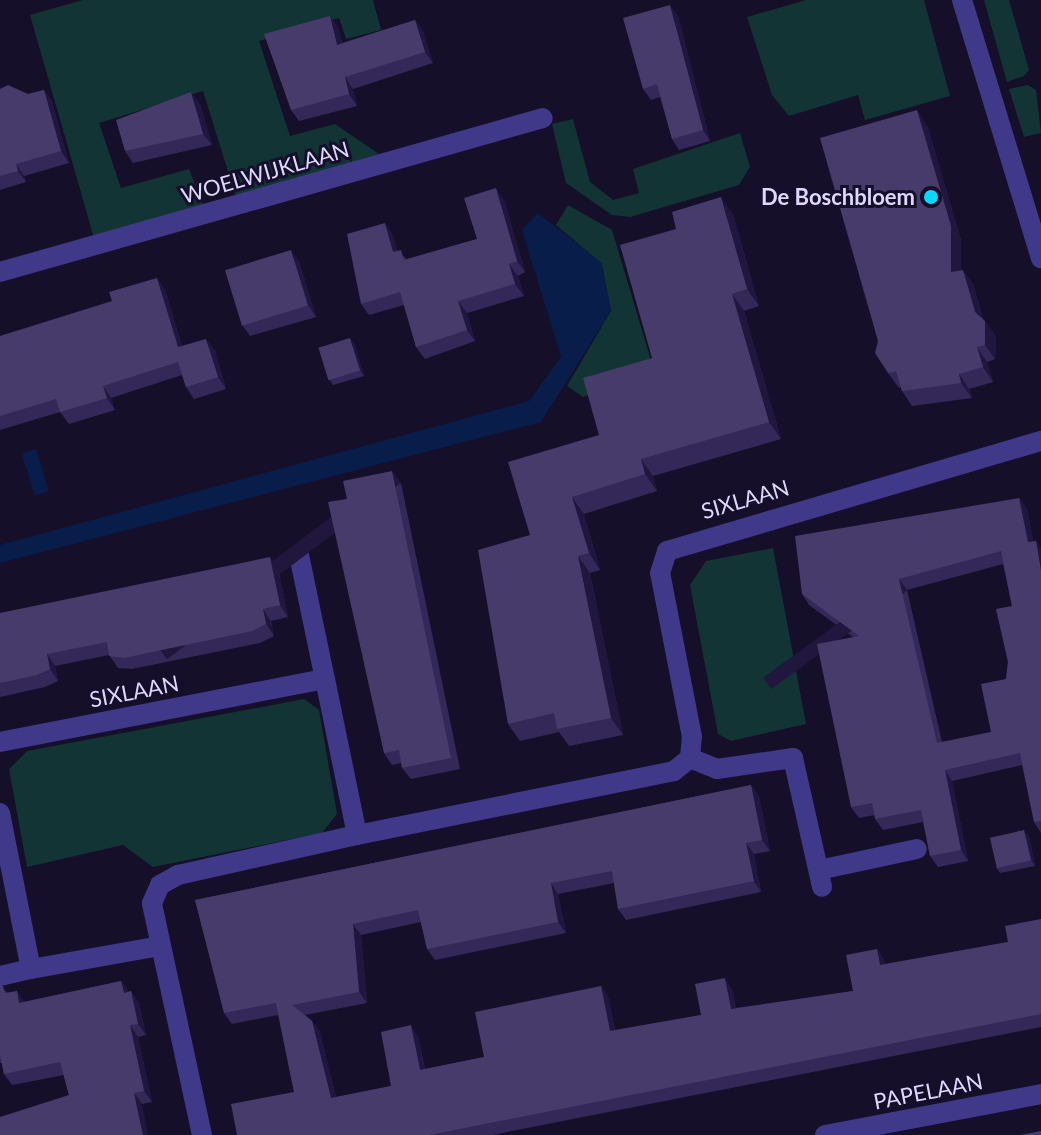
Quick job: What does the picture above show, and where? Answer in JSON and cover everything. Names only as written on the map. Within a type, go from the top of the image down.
[{"type":"street","points":[[962,0],[1041,258]]},
{"type":"street","name":"WOELWIJKLAAN","points":[[0,272],[543,118]]},
{"type":"street","name":"SIXLAAN","points":[[690,758],[692,737],[660,573],[667,551],[1041,441]]},
{"type":"street","points":[[299,555],[357,835]]},
{"type":"street","name":"SIXLAAN","points":[[0,742],[325,679]]},
{"type":"street","points":[[202,1135],[152,903],[160,885],[178,875],[357,835],[674,771],[690,758],[717,769],[793,758],[820,878],[917,849]]},
{"type":"street","points":[[0,813],[31,969]]},
{"type":"street","points":[[0,976],[160,946]]},
{"type":"street","name":"PAPELAAN","points":[[825,1135],[1041,1094]]},
{"type":"green space","points":[[83,0],[373,0],[381,30],[346,39],[339,18],[259,41],[290,136],[335,124],[379,154],[236,197],[203,91],[99,123],[121,188],[189,169],[204,207],[94,238],[30,15]]},
{"type":"green space","points":[[806,0],[924,0],[950,96],[865,120],[858,95],[789,116],[772,95],[747,17]]},
{"type":"green space","points":[[984,0],[1009,0],[1029,70],[1024,76],[1007,82]]},
{"type":"green space","points":[[1028,85],[1036,90],[1041,133],[1024,137],[1009,89]]},
{"type":"green space","points":[[573,119],[590,182],[613,200],[639,193],[633,169],[740,133],[750,167],[739,185],[630,217],[612,215],[566,183],[552,124]]},
{"type":"green space","points":[[568,205],[612,230],[650,357],[642,373],[583,397],[567,386],[611,311],[601,263],[556,225]]},
{"type":"green space","points":[[773,548],[806,724],[731,741],[718,734],[690,585],[706,561]]},
{"type":"green space","points":[[304,699],[319,710],[337,814],[322,833],[153,867],[123,845],[27,867],[9,769],[27,751]]},
{"type":"water","points":[[538,213],[602,263],[611,311],[541,422],[0,563],[0,545],[529,401],[561,357],[522,230]]},
{"type":"water","points":[[36,449],[49,491],[35,495],[22,453]]},
{"type":"building","points":[[670,5],[703,130],[672,139],[657,84],[643,89],[623,18]]},
{"type":"building","points":[[330,16],[337,45],[415,20],[425,52],[345,77],[349,94],[291,110],[264,34]]},
{"type":"building","points":[[8,85],[28,94],[44,90],[61,151],[16,164],[18,171],[0,176],[0,89]]},
{"type":"building","points":[[191,92],[203,134],[125,151],[116,120]]},
{"type":"building","points":[[917,110],[951,226],[951,272],[963,270],[975,312],[985,321],[985,345],[977,347],[983,367],[959,374],[961,383],[902,391],[896,371],[888,373],[875,353],[878,341],[820,138]]},
{"type":"building","points":[[496,188],[517,261],[509,264],[515,284],[458,301],[467,330],[416,347],[400,292],[361,304],[347,234],[385,223],[393,252],[401,250],[404,260],[477,239],[464,198]]},
{"type":"building","points":[[721,197],[747,289],[732,294],[769,422],[641,459],[645,474],[572,497],[589,553],[578,556],[611,718],[557,729],[554,713],[508,724],[478,550],[530,535],[508,462],[599,435],[583,378],[652,358],[620,245],[676,229],[672,212]]},
{"type":"building","points":[[291,250],[308,305],[242,326],[225,270]]},
{"type":"building","points":[[157,278],[178,347],[206,339],[218,377],[186,387],[178,362],[103,386],[107,398],[60,412],[56,399],[0,416],[0,336],[112,301],[109,292]]},
{"type":"building","points":[[350,338],[360,371],[328,380],[318,348]]},
{"type":"building","points":[[392,471],[451,758],[402,768],[399,750],[384,753],[328,502],[347,499],[343,481]]},
{"type":"building","points":[[1019,498],[1028,542],[1036,541],[1041,571],[1041,821],[1034,822],[1020,753],[945,770],[961,850],[930,856],[921,810],[875,819],[872,803],[851,807],[817,644],[859,636],[802,594],[795,536]],"holes":[[[1001,551],[1012,606],[996,609],[1008,662],[1006,679],[981,684],[991,732],[937,743],[899,579]]]},
{"type":"building","points":[[270,557],[280,605],[263,609],[266,624],[252,631],[124,658],[109,656],[107,642],[47,654],[50,669],[0,683],[0,613]]},
{"type":"building","points":[[751,785],[762,840],[746,843],[754,881],[618,909],[612,871],[551,883],[558,922],[427,949],[418,910],[353,924],[359,992],[292,1005],[312,1021],[331,1098],[391,1086],[381,1032],[411,1025],[420,1070],[484,1057],[475,1012],[601,986],[610,1031],[701,1015],[695,984],[725,978],[731,1009],[853,991],[846,955],[877,949],[880,965],[1008,942],[1005,926],[1041,919],[1041,1014],[429,1135],[237,1135],[231,1104],[294,1092],[276,1003],[224,1013],[195,900]]},
{"type":"building","points":[[1024,830],[1031,860],[997,868],[990,838]]},
{"type":"building","points":[[121,981],[124,993],[131,991],[138,1024],[130,1025],[144,1091],[134,1093],[143,1135],[0,1135],[0,1117],[69,1095],[60,1062],[4,1074],[0,1055],[0,986],[3,986],[5,993],[17,991],[19,1003]]},
{"type":"building","points":[[1041,1131],[1041,1135],[1020,1135]]},
{"type":"place","name":"De Boschbloem","points":[[931,197]]}]
